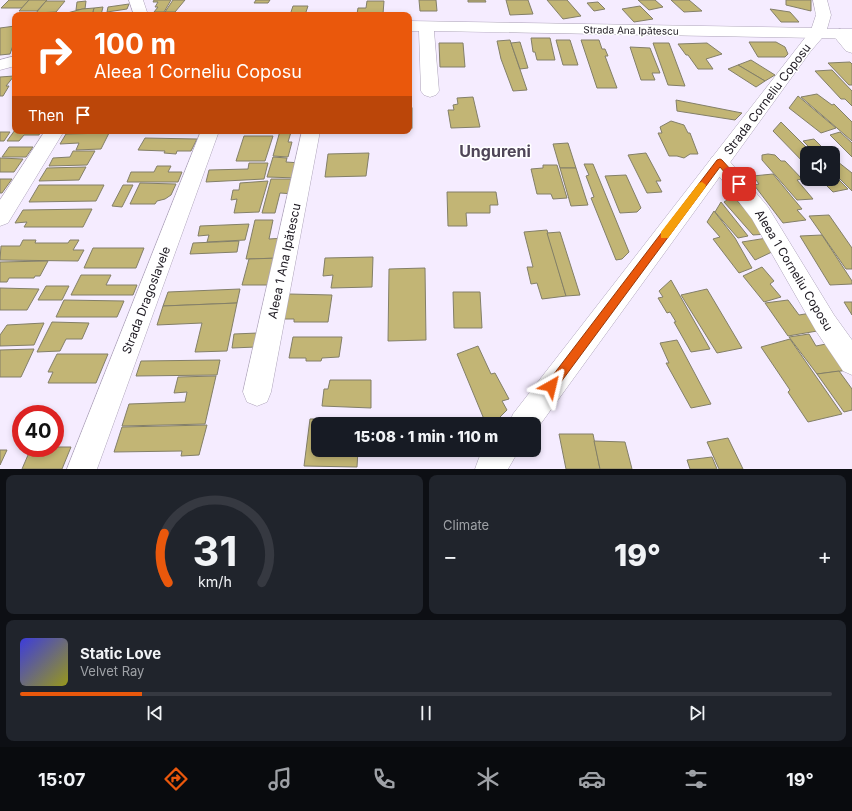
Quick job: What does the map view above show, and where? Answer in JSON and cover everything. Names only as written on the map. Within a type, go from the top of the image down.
[{"type":"street","points":[[136,0],[140,12]]},
{"type":"street","name":"Strada Corneliu Coposu","points":[[528,417],[818,33],[824,21],[824,10],[820,0]]},
{"type":"street","name":"Strada Ana Ipătescu","points":[[412,26],[846,34]]},
{"type":"street","points":[[426,26],[430,92]]},
{"type":"street","points":[[846,34],[852,48]]},
{"type":"street","points":[[0,65],[12,62]]},
{"type":"street","points":[[0,217],[53,134]]},
{"type":"street","name":"Strada Dragoslavele","points":[[82,469],[209,134]]},
{"type":"street","name":"Aleea 1 Ana Ipătescu","points":[[257,392],[310,134]]},
{"type":"street","name":"Aleea 1 Corneliu Coposu","points":[[720,162],[760,213],[825,323],[852,362]]},
{"type":"street","points":[[490,469],[499,457]]},
{"type":"building","points":[[9,0],[29,0],[22,8],[1,8]]},
{"type":"building","points":[[29,0],[47,0],[37,11],[19,11]]},
{"type":"building","points":[[154,0],[171,0],[164,12],[154,12],[158,7],[155,7],[158,2],[153,2]]},
{"type":"building","points":[[173,0],[185,0],[175,12],[165,12]]},
{"type":"building","points":[[256,0],[270,0],[268,3],[254,3]]},
{"type":"building","points":[[419,0],[436,0],[437,11],[420,11]]},
{"type":"building","points":[[468,0],[485,0],[486,2],[468,2]]},
{"type":"building","points":[[506,0],[528,0],[533,14],[510,15]]},
{"type":"building","points":[[547,0],[567,0],[581,16],[563,19]]},
{"type":"building","points":[[638,0],[655,0],[663,7],[649,10]]},
{"type":"building","points":[[671,0],[689,0],[702,11],[684,12]]},
{"type":"building","points":[[786,0],[811,0],[811,11],[786,5]]},
{"type":"building","points":[[46,1],[65,1],[56,12],[37,12]]},
{"type":"building","points":[[86,1],[85,9],[76,10],[77,2]]},
{"type":"building","points":[[367,1],[384,1],[383,12],[357,12],[358,8],[366,8]]},
{"type":"building","points":[[598,2],[605,9],[594,11],[587,3]]},
{"type":"building","points":[[129,4],[127,9],[107,12],[108,7]]},
{"type":"building","points":[[293,6],[308,6],[306,12],[291,12]]},
{"type":"building","points":[[640,6],[653,19],[634,22],[622,9]]},
{"type":"building","points":[[103,7],[102,12],[93,12],[94,8]]},
{"type":"building","points":[[94,8],[93,12],[71,12]]},
{"type":"building","points":[[770,9],[790,12],[799,22],[781,22]]},
{"type":"building","points":[[12,26],[12,48],[10,54],[0,55],[0,28]]},
{"type":"building","points":[[531,38],[550,38],[555,60],[537,60],[535,52],[533,52]]},
{"type":"building","points":[[510,40],[527,90],[513,91],[501,59],[497,41]]},
{"type":"building","points":[[556,40],[570,40],[578,65],[563,65]]},
{"type":"building","points":[[581,40],[599,40],[602,49],[605,49],[608,56],[605,56],[617,88],[597,88]]},
{"type":"building","points":[[520,42],[528,68],[520,69],[511,43]]},
{"type":"building","points":[[749,42],[776,42],[785,47],[788,54],[785,57],[758,57]]},
{"type":"building","points":[[439,43],[463,43],[465,67],[440,67]]},
{"type":"building","points":[[653,43],[669,43],[685,86],[668,85]]},
{"type":"building","points":[[707,43],[722,54],[706,59],[713,69],[698,69],[678,44]]},
{"type":"building","points":[[630,47],[650,48],[660,73],[652,73],[655,80],[641,80]]},
{"type":"building","points":[[751,60],[775,75],[765,81],[738,65]]},
{"type":"building","points":[[850,62],[852,64],[852,85],[849,85],[828,63]]},
{"type":"building","points":[[738,65],[765,81],[756,87],[728,69]]},
{"type":"building","points":[[832,70],[852,91],[852,106],[845,99],[841,99],[815,71]]},
{"type":"building","points":[[12,76],[12,78],[6,86],[9,86],[3,96],[0,96],[0,77]]},
{"type":"building","points":[[817,94],[832,105],[834,104],[852,122],[852,141],[801,97]]},
{"type":"building","points":[[798,96],[836,128],[821,133],[789,108]]},
{"type":"building","points":[[473,97],[480,127],[451,128],[448,110],[454,110],[453,105],[458,104],[457,98]]},
{"type":"building","points":[[676,100],[742,113],[735,120],[677,111]]},
{"type":"building","points":[[671,121],[684,125],[688,133],[690,133],[698,154],[690,154],[684,158],[669,156],[658,133],[662,133],[660,127]]},
{"type":"building","points":[[781,122],[805,146],[800,146],[800,159],[773,131]]},
{"type":"building","points":[[0,132],[10,132],[4,141],[0,141]]},
{"type":"building","points":[[840,132],[852,143],[852,157],[830,135]]},
{"type":"building","points":[[12,134],[40,134],[24,135],[19,141],[7,141]]},
{"type":"building","points":[[66,134],[108,134],[101,149],[76,150],[79,143],[60,144]]},
{"type":"building","points":[[279,134],[290,134],[288,142],[292,142],[288,157],[273,156]]},
{"type":"building","points":[[244,136],[273,136],[265,161],[236,161]]},
{"type":"building","points":[[145,138],[197,139],[191,151],[177,151],[176,154],[164,153],[165,151],[138,150]]},
{"type":"building","points":[[814,139],[821,146],[808,146],[803,141]]},
{"type":"building","points":[[568,143],[576,168],[560,168],[553,144]]},
{"type":"building","points":[[9,147],[33,147],[26,157],[2,157]]},
{"type":"building","points":[[73,151],[95,151],[87,165],[49,166],[53,158],[70,157]]},
{"type":"building","points":[[369,153],[366,176],[325,177],[328,154]]},
{"type":"building","points":[[646,153],[661,181],[656,181],[662,192],[647,193],[628,155]]},
{"type":"building","points":[[762,155],[775,155],[781,161],[785,161],[800,177],[800,179],[797,180],[800,186],[802,186],[813,199],[797,200],[762,160]]},
{"type":"building","points":[[273,157],[287,158],[286,162],[301,163],[298,178],[267,177]]},
{"type":"building","points":[[0,158],[23,159],[14,172],[0,172]]},
{"type":"building","points":[[249,163],[268,163],[264,179],[206,182],[209,170],[248,169]]},
{"type":"building","points":[[584,164],[593,164],[629,252],[622,259],[616,260],[591,198],[594,197],[586,176],[589,175]]},
{"type":"building","points":[[840,164],[852,173],[852,191],[840,179]]},
{"type":"building","points":[[543,165],[557,165],[567,198],[553,199],[551,194],[537,194],[531,169],[543,168]]},
{"type":"building","points":[[157,166],[171,166],[168,172],[182,172],[178,182],[127,182],[131,172],[154,172]]},
{"type":"building","points":[[86,167],[79,180],[39,181],[47,168]]},
{"type":"building","points":[[560,168],[576,168],[588,205],[571,206]]},
{"type":"building","points":[[773,174],[802,209],[797,210],[806,220],[783,223],[754,185],[759,184],[753,176]]},
{"type":"building","points":[[626,175],[641,208],[637,212],[620,213],[605,176]]},
{"type":"building","points":[[0,179],[12,179],[2,193],[0,193]]},
{"type":"building","points":[[271,179],[297,179],[294,194],[280,193],[275,213],[262,213]]},
{"type":"building","points":[[268,181],[259,212],[234,213],[237,199],[231,200],[233,190],[239,190],[240,183]]},
{"type":"building","points":[[840,181],[848,189],[833,192],[827,186],[840,186]]},
{"type":"building","points":[[140,183],[176,184],[171,195],[165,199],[157,201],[155,204],[130,204]]},
{"type":"building","points":[[39,185],[104,185],[96,201],[29,202]]},
{"type":"building","points":[[123,185],[133,185],[122,207],[112,206]]},
{"type":"building","points":[[447,192],[496,192],[498,205],[490,205],[490,213],[466,213],[467,226],[448,226]]},
{"type":"building","points":[[733,196],[767,234],[753,235],[724,202]]},
{"type":"building","points":[[721,202],[748,236],[738,238],[715,212]]},
{"type":"building","points":[[92,209],[83,227],[24,227],[27,222],[15,223],[23,210]]},
{"type":"building","points":[[714,211],[735,238],[752,268],[739,273],[713,239],[720,237],[707,222]]},
{"type":"building","points":[[829,215],[852,248],[852,269],[846,269],[809,216]]},
{"type":"building","points":[[255,220],[273,220],[269,239],[285,238],[281,258],[246,259]]},
{"type":"building","points":[[249,224],[245,240],[207,242],[209,235],[198,236],[200,226]]},
{"type":"building","points":[[547,230],[566,296],[542,299],[537,283],[531,284],[527,267],[533,267],[524,232]]},
{"type":"building","points":[[560,232],[580,295],[566,296],[547,233]]},
{"type":"building","points":[[822,235],[852,281],[852,284],[830,285],[800,236]]},
{"type":"building","points":[[767,238],[774,251],[755,260],[742,242]]},
{"type":"building","points":[[23,240],[36,240],[35,243],[68,243],[70,240],[79,240],[73,250],[84,250],[78,261],[0,260],[1,246],[20,246]]},
{"type":"building","points":[[239,241],[237,252],[190,254],[193,243]]},
{"type":"building","points":[[93,248],[144,248],[136,268],[84,268]]},
{"type":"building","points":[[373,257],[372,287],[331,288],[333,275],[323,276],[325,258]]},
{"type":"building","points":[[280,258],[275,285],[242,285],[249,259]]},
{"type":"building","points":[[48,261],[40,276],[35,276],[34,278],[9,278],[7,282],[0,282],[0,262]]},
{"type":"building","points":[[762,267],[774,281],[770,284],[781,297],[764,302],[743,276]]},
{"type":"building","points":[[425,268],[426,340],[388,341],[389,269]]},
{"type":"building","points":[[81,275],[111,275],[106,285],[137,285],[133,295],[71,295]]},
{"type":"building","points":[[671,280],[710,349],[691,352],[670,312],[667,313],[658,298],[663,297],[659,291]]},
{"type":"building","points":[[46,286],[69,286],[62,300],[38,300]]},
{"type":"building","points":[[0,288],[39,289],[27,310],[0,310]]},
{"type":"building","points":[[240,289],[237,303],[163,306],[168,292]]},
{"type":"building","points":[[707,289],[742,348],[717,353],[681,295]]},
{"type":"building","points":[[453,292],[480,292],[482,328],[454,328]]},
{"type":"building","points":[[289,294],[332,295],[328,322],[294,322],[294,319],[284,319]]},
{"type":"building","points":[[64,300],[124,301],[117,317],[56,317]]},
{"type":"building","points":[[788,300],[799,315],[811,313],[823,330],[788,336],[765,303]]},
{"type":"building","points":[[844,302],[852,302],[852,315]]},
{"type":"building","points":[[237,303],[227,351],[195,352],[202,323],[157,325],[163,306]]},
{"type":"building","points":[[52,322],[89,323],[82,339],[66,339],[60,351],[37,352]]},
{"type":"building","points":[[44,323],[34,345],[0,346],[0,335],[7,325]]},
{"type":"building","points":[[258,333],[256,347],[232,348],[234,334]]},
{"type":"building","points":[[809,334],[816,346],[831,343],[849,370],[817,374],[789,337]]},
{"type":"building","points":[[293,337],[342,337],[339,357],[322,358],[321,361],[306,361],[306,358],[289,358]]},
{"type":"building","points":[[790,339],[842,414],[808,422],[788,392],[790,390],[761,347]]},
{"type":"building","points":[[677,340],[711,404],[691,408],[666,363],[669,363],[660,343]]},
{"type":"building","points":[[478,346],[491,374],[495,373],[509,399],[502,401],[507,410],[500,417],[483,417],[457,354]]},
{"type":"building","points":[[34,349],[21,377],[0,377],[0,350]]},
{"type":"building","points":[[57,354],[108,354],[96,383],[48,383],[53,372],[48,372]]},
{"type":"building","points":[[220,360],[217,375],[136,376],[141,361]]},
{"type":"building","points":[[839,371],[852,389],[852,410],[844,412],[817,374]]},
{"type":"building","points":[[216,376],[205,424],[122,426],[129,404],[185,402],[187,392],[174,393],[178,377]]},
{"type":"building","points":[[330,380],[371,380],[371,408],[322,406],[324,389],[328,389]]},
{"type":"building","points":[[310,419],[311,457],[358,457],[357,467],[304,466]]},
{"type":"building","points":[[207,425],[199,455],[181,456],[182,451],[114,452],[122,427]]},
{"type":"building","points":[[559,434],[593,434],[600,469],[566,469]]},
{"type":"building","points":[[728,438],[743,469],[719,469],[707,442]]},
{"type":"building","points":[[594,441],[625,442],[632,469],[600,469]]},
{"type":"building","points":[[64,447],[71,447],[62,469],[22,469],[27,457],[64,457]]},
{"type":"building","points":[[0,450],[7,450],[0,465]]},
{"type":"building","points":[[712,457],[717,469],[690,469],[687,460]]},
{"type":"slow traffic","points":[[665,235],[702,185]]},
{"type":"district","name":"Ungureni","points":[[495,151]]},
{"type":"route","points":[[551,386],[720,162],[739,184]]}]
